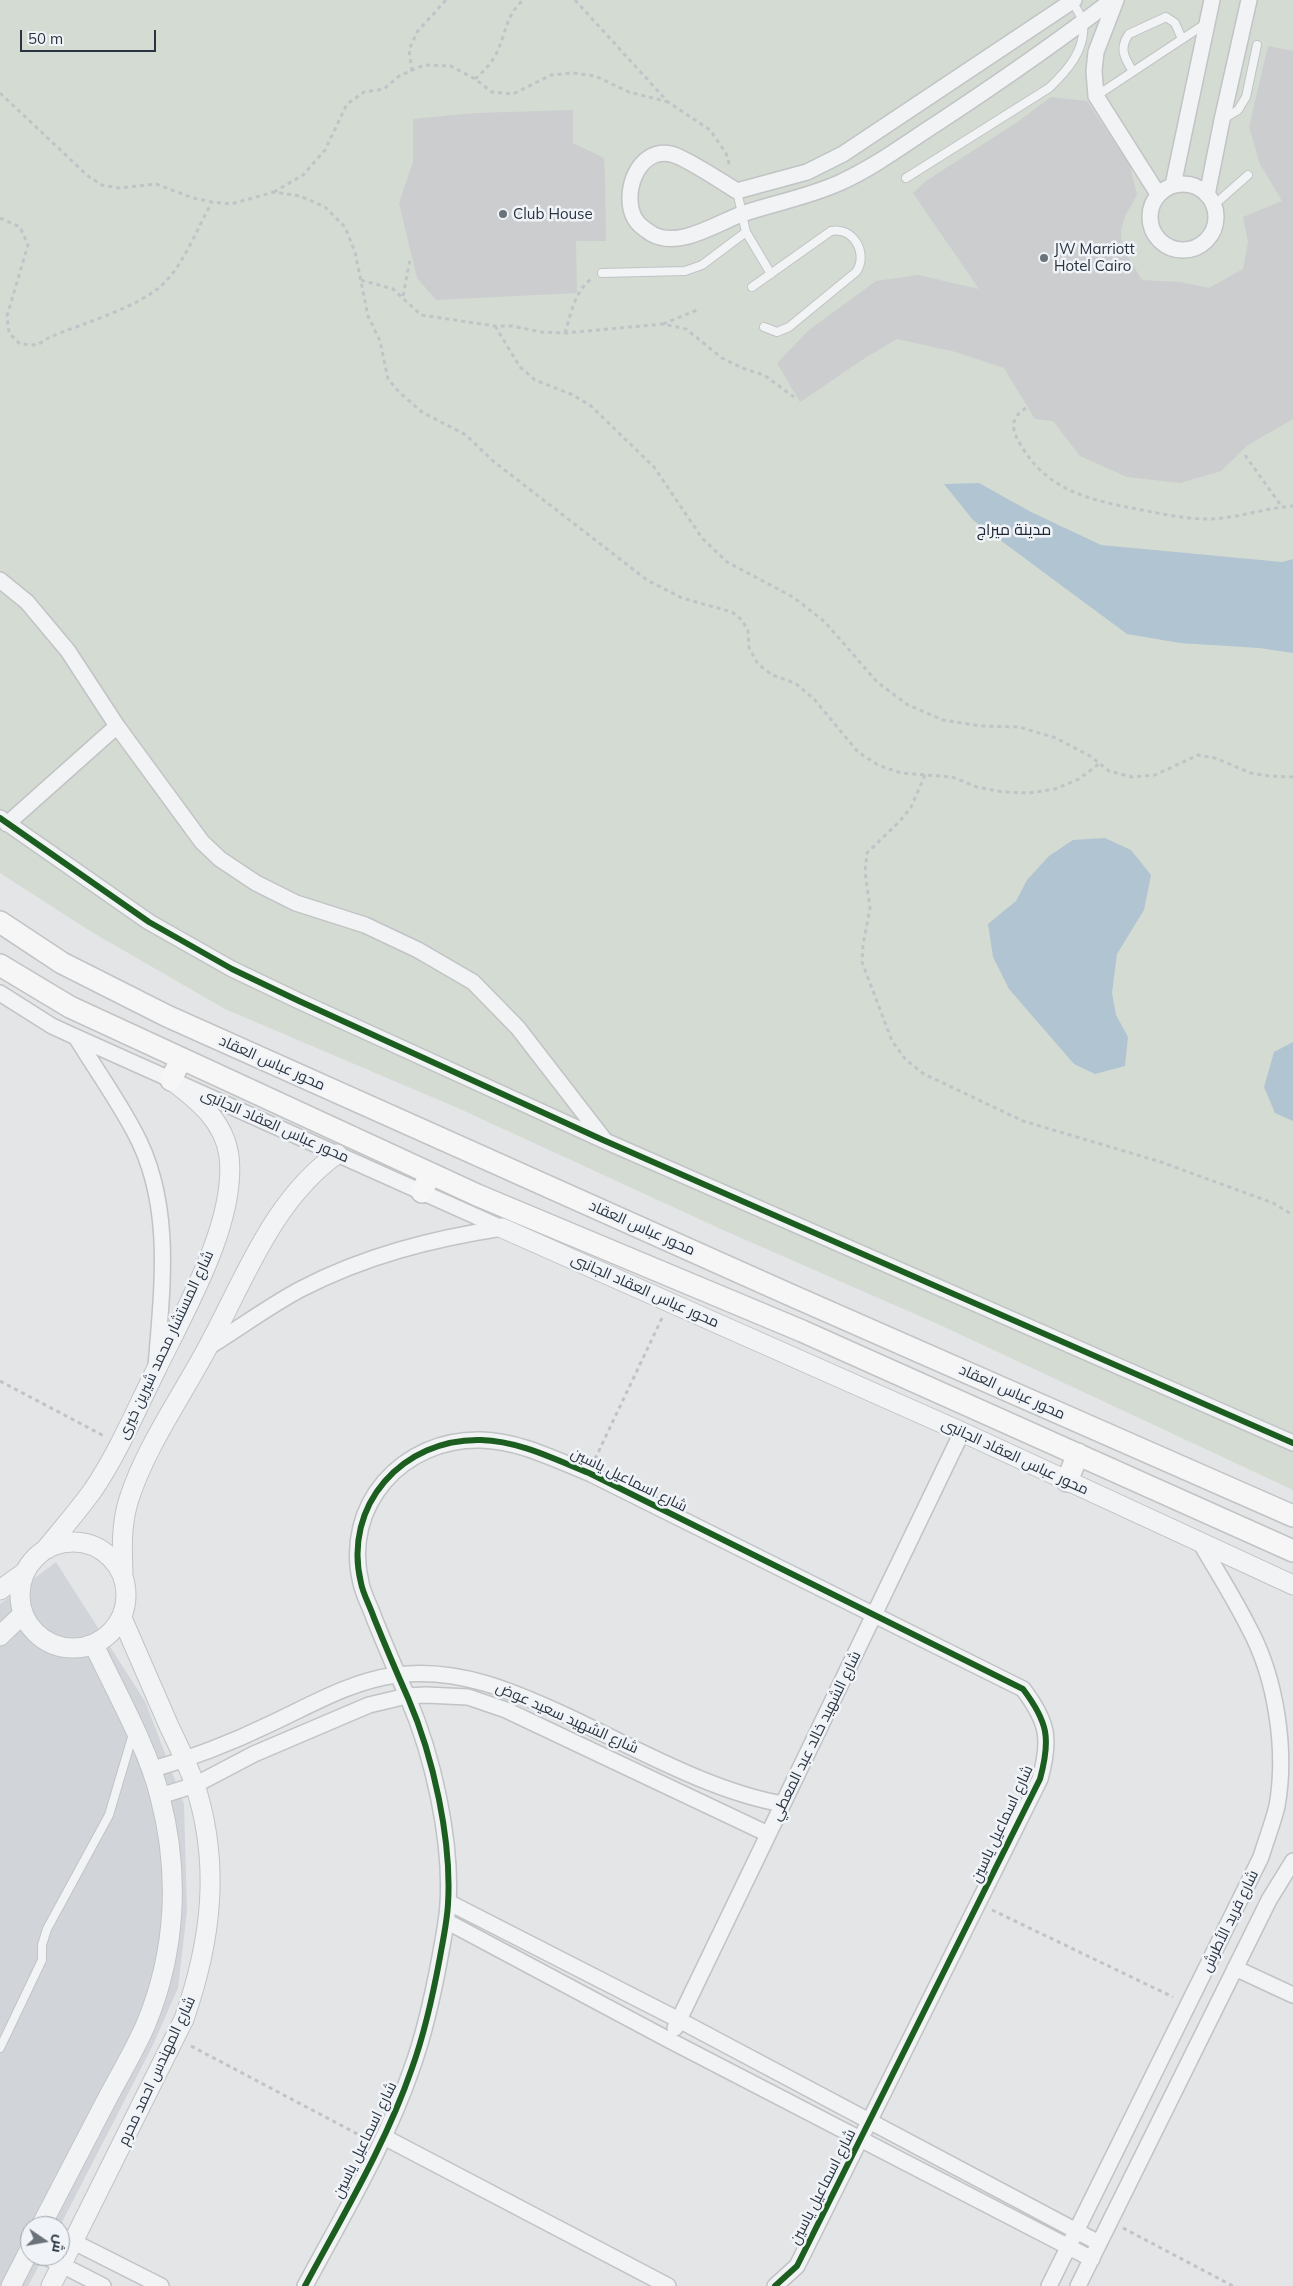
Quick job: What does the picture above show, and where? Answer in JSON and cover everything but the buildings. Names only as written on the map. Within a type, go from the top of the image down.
[{"type":"main road","name":"محور عباس العقاد","points":[[0,922],[62,963],[167,1016],[786,1293],[1293,1516]]},
{"type":"main road","name":"محور عباس العقاد","points":[[0,966],[70,1007],[181,1059],[426,1183],[769,1316],[1293,1551]]},
{"type":"main road","points":[[171,1080],[181,1059]]},
{"type":"main road","points":[[769,1316],[776,1317],[786,1310],[788,1305],[786,1293]]},
{"type":"main road","points":[[847,1320],[842,1323],[840,1329],[850,1342],[850,1352]]},
{"type":"main road","points":[[1067,1481],[1078,1454]]},
{"type":"street","points":[[1073,1],[843,154],[807,172],[737,191],[671,154],[659,154],[647,159],[637,168],[632,180],[631,207],[636,219],[645,230],[656,236],[673,238],[691,235],[742,214],[815,192],[862,172],[1034,59],[1114,0]]},
{"type":"street","points":[[1114,0],[1096,52],[1094,71],[1096,96],[1158,194]]},
{"type":"street","points":[[1173,185],[1212,0]]},
{"type":"street","points":[[1211,200],[1198,187],[1185,184],[1173,185],[1158,194],[1150,208],[1149,224],[1156,238],[1168,248],[1184,251],[1199,247],[1211,236],[1216,220],[1211,200],[1222,120],[1249,0]]},
{"type":"street","points":[[0,580],[27,602],[68,651],[117,726],[202,842],[220,859],[256,883],[296,902],[365,925],[418,950],[473,982],[518,1028],[603,1140]]},
{"type":"street","points":[[117,726],[3,821],[149,922],[232,968],[299,1001],[603,1140],[1293,1443]]},
{"type":"street","name":"محور عباس العقاد الجانبى","points":[[0,993],[52,1026],[76,1037],[337,1154],[426,1183],[502,1228],[962,1432],[1293,1585]]},
{"type":"street","points":[[76,1037],[135,1132],[147,1160],[157,1194],[162,1227],[162,1256],[156,1371]]},
{"type":"street","name":"شارع المستشار محمد شيرين خيرى","points":[[45,1550],[92,1490],[120,1444],[198,1284],[220,1226],[228,1191],[229,1156],[217,1123],[198,1100],[171,1080]]},
{"type":"street","name":"شارع المستشار محمد شيرين خيرى","points":[[123,1574],[122,1528],[128,1500],[140,1470],[207,1348],[261,1241],[302,1185],[337,1154]]},
{"type":"street","points":[[207,1348],[300,1290],[348,1267],[414,1245],[449,1236],[502,1228]]},
{"type":"street","name":"شارع الشهيد خالد عبد المعطي","points":[[669,2040],[962,1432]]},
{"type":"street","name":"شارع اسماعيل ياسين","points":[[305,2286],[382,2141],[412,2068],[433,1996],[448,1902],[446,1856],[431,1766],[418,1722],[397,1675],[361,1583],[357,1552],[362,1521],[375,1493],[395,1469],[421,1451],[451,1442],[482,1440],[535,1451],[589,1473],[1023,1689],[1038,1708],[1046,1731],[1046,1755],[1040,1779],[797,2266],[775,2286]]},
{"type":"street","points":[[67,1542],[90,1544],[104,1550],[115,1561],[123,1574],[127,1589],[126,1604],[122,1618],[115,1629],[94,1645],[66,1648],[52,1644],[35,1632],[23,1614],[20,1599],[25,1572],[34,1559],[45,1550],[67,1542]]},
{"type":"street","name":"شارع فريد الأطرش","points":[[1049,2286],[1261,1857],[1277,1806],[1281,1756],[1276,1713],[1266,1670],[1250,1629],[1200,1542]]},
{"type":"street","points":[[0,1590],[25,1572]]},
{"type":"street","points":[[0,1636],[23,1614]]},
{"type":"street","name":"شارع المهندس احمد محرم","points":[[70,2232],[184,2019],[197,1982],[206,1943],[210,1903],[210,1863],[204,1823],[195,1785],[122,1618]]},
{"type":"street","name":"شارع المهندس احمد محرم","points":[[47,2216],[145,2025],[161,1980],[170,1932],[173,1901],[169,1837],[160,1796],[134,1729],[94,1645]]},
{"type":"street","name":"شارع الشهيد سعيد عوض","points":[[150,1770],[223,1746],[350,1687],[397,1675],[439,1674],[480,1681],[517,1693],[711,1783],[783,1804]]},
{"type":"street","name":"شارع الشهيد سعيد عوض","points":[[160,1796],[195,1785],[254,1754],[369,1705],[407,1696],[468,1697],[506,1710],[768,1834]]},
{"type":"street","name":"شارع فريد الأطرش","points":[[1078,2286],[1269,1900],[1293,1861]]},
{"type":"street","points":[[1246,1888],[1269,1900]]},
{"type":"street","points":[[448,1902],[679,2020],[1100,2243]]},
{"type":"street","points":[[446,1921],[669,2040],[862,2138],[1092,2259]]},
{"type":"street","points":[[549,1976],[558,1958]]},
{"type":"street","points":[[1235,1968],[1293,1995]]},
{"type":"street","name":"شارع اسماعيل ياسين","points":[[382,2141],[668,2286]]},
{"type":"street","points":[[70,2240],[161,2286]]},
{"type":"street","points":[[11,2286],[21,2266]]},
{"type":"street","name":"شارع المهندس احمد محرم","points":[[51,2286],[61,2266]]},
{"type":"street","points":[[64,2266],[103,2286]]},
{"type":"lane","points":[[906,178],[1049,88],[1066,72],[1076,58],[1080,46],[1083,22],[1073,1]]},
{"type":"lane","points":[[1132,70],[1123,54],[1123,47],[1129,34],[1166,17],[1175,24],[1182,39]]},
{"type":"lane","points":[[1096,96],[1132,70],[1207,22]]},
{"type":"lane","points":[[1222,120],[1238,110],[1242,104],[1257,45]]},
{"type":"lane","points":[[1211,200],[1248,175]]},
{"type":"lane","points":[[737,191],[746,232],[771,274]]},
{"type":"lane","points":[[752,287],[831,231],[838,230],[851,235],[860,251],[860,266],[856,272],[789,327],[777,332],[764,326]]},
{"type":"lane","points":[[602,273],[685,271],[702,265],[746,232]]},
{"type":"lane","points":[[0,2048],[42,1960],[42,1946],[47,1929],[109,1815],[134,1729]]},
{"type":"path","points":[[412,71],[409,50],[417,32],[446,0]]},
{"type":"path","points":[[475,79],[488,67],[497,53],[512,11],[523,0]]},
{"type":"path","points":[[574,0],[668,102],[710,130],[726,152],[737,191]]},
{"type":"path","points":[[0,93],[88,176],[102,185],[119,188],[156,184],[194,198],[231,204],[274,192],[303,175],[325,150],[347,104],[364,92],[384,89],[399,76],[424,65],[451,66],[475,79],[492,92],[513,94],[551,76],[573,73],[595,76],[629,92],[668,102]]},
{"type":"path","points":[[274,192],[300,196],[325,207],[344,227],[355,252],[368,316],[382,346],[388,379],[399,392],[422,412],[466,435],[493,461],[647,580],[682,598],[732,612],[742,620],[748,631],[749,648],[758,664],[772,675],[796,683],[814,699],[858,752],[878,765],[901,773],[952,777],[977,787],[1003,792],[1029,793],[1054,789],[1071,783],[1100,764]]},
{"type":"path","points":[[0,218],[20,227],[28,245],[7,316],[9,333],[20,344],[36,345],[50,337],[140,301],[166,282],[184,254],[212,202]]},
{"type":"path","points":[[402,296],[410,260]]},
{"type":"path","points":[[565,333],[576,301],[585,283],[602,273]]},
{"type":"path","points":[[361,280],[393,289],[421,315],[495,326],[512,326],[541,332],[565,333],[663,324],[698,310]]},
{"type":"path","points":[[663,324],[686,329],[722,358],[742,368],[764,375],[794,397]]},
{"type":"path","points":[[495,326],[520,367],[535,380],[573,395],[591,406],[654,467],[702,538],[726,562],[792,597],[825,622],[877,682],[908,705],[943,720],[981,726],[1019,728],[1056,738],[1109,770],[1132,777],[1155,775],[1198,755],[1215,758],[1251,773],[1293,777]]},
{"type":"path","points":[[1026,408],[1017,414],[1012,424],[1024,453],[1038,469],[1055,483],[1074,494],[1095,501],[1170,516],[1206,519],[1243,516],[1282,506],[1293,506]]},
{"type":"path","points":[[1245,455],[1282,506]]},
{"type":"path","points":[[925,775],[911,806],[900,821],[867,853],[866,872],[870,908],[863,945],[862,962],[892,1042],[906,1060],[924,1074],[1023,1121],[1161,1162],[1272,1202],[1293,1215]]},
{"type":"path","points":[[589,1473],[669,1302]]},
{"type":"path","points":[[0,1381],[120,1444]]},
{"type":"path","points":[[978,1903],[1189,2004]]},
{"type":"path","points":[[175,2038],[382,2141]]},
{"type":"path","points":[[1110,2221],[1233,2286]]},
{"type":"shaded area","points":[[0,0],[1293,0],[1293,1490],[940,1325],[723,1230],[460,1109],[225,1009],[90,931],[0,873]]},
{"type":"shaded area","points":[[56,1562],[146,1703],[184,1804],[187,1911],[178,1988],[152,2047],[65,2216],[20,2216],[20,2266],[39,2266],[28,2286],[0,2286],[0,1604]]},
{"type":"water","points":[[979,483],[1031,512],[1101,545],[1282,562],[1293,559],[1293,653],[1259,648],[1180,643],[1127,634],[973,520],[944,484]]},
{"type":"water","points":[[1105,838],[1131,850],[1151,875],[1144,910],[1117,954],[1112,993],[1116,1015],[1128,1037],[1125,1066],[1095,1074],[1074,1064],[1009,989],[993,957],[988,924],[1016,901],[1027,880],[1049,856],[1073,840]]},
{"type":"water","points":[[1293,1042],[1293,1121],[1275,1113],[1264,1087],[1274,1052]]},
{"type":"cycle path","points":[[0,818],[149,922],[232,969],[603,1140],[1293,1443]]},
{"type":"cycle path","points":[[305,2286],[377,2152],[417,2054],[444,1938],[448,1904],[447,1853],[444,1826],[433,1772],[417,1721],[362,1587],[358,1554],[361,1527],[370,1503],[385,1482],[404,1464],[427,1451],[453,1442],[481,1440],[523,1447],[589,1473],[1023,1689],[1038,1711],[1042,1721],[1045,1731],[1046,1753],[1040,1779],[797,2266],[775,2286]]},
{"type":"place","name":"Club House","points":[[503,214]]},
{"type":"place","name":"JW Marriott Hotel Cairo","points":[[1044,258]]},
{"type":"district","name":"مدينة ميراج","points":[[1014,530]]}]
